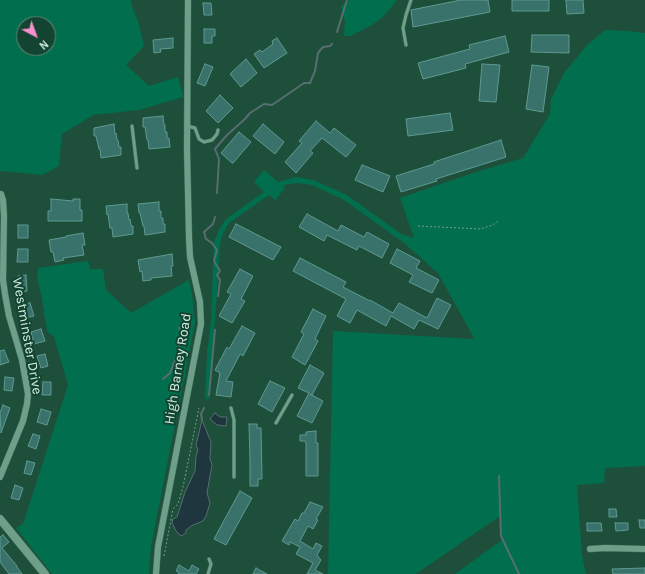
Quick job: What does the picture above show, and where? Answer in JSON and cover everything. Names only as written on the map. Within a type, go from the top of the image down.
[{"type":"street","name":"High Barney Road","points":[[156,574],[158,547],[201,324],[200,302],[190,257],[187,126],[188,0]]},
{"type":"street","name":"Westminster Drive","points":[[0,194],[3,200],[4,216],[3,280],[9,316],[22,360],[28,394],[24,417],[0,477]]},
{"type":"street","points":[[0,520],[45,574]]},
{"type":"street","points":[[590,549],[645,549]]},
{"type":"lane","points":[[406,44],[403,28],[412,0]]},
{"type":"lane","points":[[132,126],[137,168]]},
{"type":"lane","points":[[187,126],[195,128],[199,139],[204,142],[212,140],[217,134],[218,130]]},
{"type":"lane","points":[[276,423],[292,395]]},
{"type":"lane","points":[[231,408],[234,420],[234,478]]},
{"type":"lane","points":[[208,574],[211,564],[209,559]]},
{"type":"path","points":[[418,226],[480,229],[493,225],[498,221]]},
{"type":"path","points":[[164,556],[173,509],[178,504],[184,487],[199,408]]},
{"type":"green space","points":[[0,0],[131,0],[144,46],[126,65],[149,86],[178,77],[183,97],[139,110],[93,115],[62,134],[59,166],[42,175],[0,171]]},
{"type":"green space","points":[[349,0],[397,0],[384,16],[375,23],[351,36],[344,36],[345,21],[341,6]]},
{"type":"green space","points":[[605,30],[645,33],[645,466],[605,468],[604,483],[577,485],[582,556],[586,574],[455,574],[502,540],[500,516],[416,574],[328,574],[333,331],[474,338],[438,273],[404,243],[344,200],[312,185],[298,183],[288,184],[283,186],[285,188],[275,200],[269,195],[229,223],[223,233],[220,243],[210,398],[207,400],[205,397],[207,354],[211,321],[214,242],[219,230],[226,219],[264,192],[254,182],[264,170],[278,182],[297,177],[313,180],[347,195],[401,234],[414,238],[400,198],[523,158],[550,114],[551,99],[564,73],[587,45]]},
{"type":"green space","points":[[88,261],[90,269],[103,269],[106,290],[131,313],[189,280],[192,294],[195,322],[185,373],[186,377],[184,379],[151,546],[149,574],[52,574],[16,528],[23,524],[68,385],[54,337],[47,331],[41,293],[37,279],[38,268]]},
{"type":"water","points":[[215,413],[220,417],[227,417],[226,426],[217,425],[210,419]]},
{"type":"water","points":[[202,420],[211,442],[210,459],[212,465],[207,493],[210,503],[203,521],[191,526],[186,530],[186,533],[181,536],[176,531],[172,523],[173,519],[177,517],[185,492],[195,471],[198,450],[196,445]]},
{"type":"building","points":[[461,0],[488,0],[490,12],[413,27],[411,10]]},
{"type":"building","points":[[512,0],[549,0],[549,11],[512,11]]},
{"type":"building","points":[[566,0],[583,0],[584,13],[567,14]]},
{"type":"building","points":[[203,3],[211,3],[212,15],[204,15]]},
{"type":"building","points":[[204,29],[215,29],[215,36],[212,36],[212,43],[204,43]]},
{"type":"building","points":[[532,35],[569,35],[569,53],[531,52]]},
{"type":"building","points":[[505,36],[509,52],[465,64],[466,68],[423,79],[418,63],[470,49],[469,45]]},
{"type":"building","points":[[173,38],[173,48],[160,49],[161,52],[154,53],[153,40]]},
{"type":"building","points":[[277,38],[287,53],[264,68],[254,54],[260,50],[262,52],[273,44],[272,41]]},
{"type":"building","points":[[246,59],[257,73],[241,87],[230,74]]},
{"type":"building","points":[[205,64],[213,67],[205,86],[197,83]]},
{"type":"building","points":[[482,64],[500,65],[496,102],[479,101]]},
{"type":"building","points":[[532,65],[549,67],[543,112],[526,109]]},
{"type":"building","points":[[220,95],[233,108],[218,123],[206,111]]},
{"type":"building","points":[[450,113],[453,130],[408,136],[406,119]]},
{"type":"building","points":[[163,116],[165,132],[167,132],[167,138],[169,138],[170,147],[149,149],[145,127],[143,127],[143,118]]},
{"type":"building","points":[[316,121],[330,133],[334,128],[356,145],[346,157],[322,138],[310,151],[313,153],[296,173],[285,162],[302,143],[299,141]]},
{"type":"building","points":[[114,124],[115,134],[116,133],[119,147],[121,147],[121,155],[101,158],[96,136],[94,136],[94,128]]},
{"type":"building","points":[[263,124],[284,142],[275,154],[253,136]]},
{"type":"building","points":[[239,132],[251,142],[232,163],[221,153]]},
{"type":"building","points":[[501,140],[506,157],[436,179],[437,181],[401,192],[396,176]]},
{"type":"building","points":[[362,165],[390,176],[383,192],[355,180]]},
{"type":"building","points":[[51,199],[73,201],[73,199],[80,199],[82,221],[48,221],[48,211],[51,211]]},
{"type":"building","points":[[159,202],[159,211],[161,211],[163,224],[165,224],[165,232],[145,235],[138,204]]},
{"type":"building","points":[[127,204],[127,213],[131,226],[133,226],[133,234],[113,237],[106,206]]},
{"type":"building","points":[[307,214],[338,231],[341,225],[364,237],[367,232],[389,244],[382,258],[359,246],[357,250],[327,235],[324,241],[299,227]]},
{"type":"building","points":[[236,224],[281,247],[273,260],[229,237]]},
{"type":"building","points":[[18,225],[28,225],[28,238],[18,238]]},
{"type":"building","points":[[83,233],[85,245],[82,245],[84,255],[63,258],[64,260],[55,262],[53,252],[51,252],[49,240]]},
{"type":"building","points":[[18,249],[28,249],[28,262],[17,262]]},
{"type":"building","points":[[397,249],[420,261],[416,268],[439,280],[432,293],[409,282],[413,275],[390,263]]},
{"type":"building","points":[[172,254],[172,276],[151,278],[151,280],[143,281],[142,271],[140,272],[138,260]]},
{"type":"building","points":[[300,258],[346,282],[343,287],[393,313],[399,303],[427,318],[437,298],[451,305],[438,329],[419,320],[414,329],[391,316],[386,326],[357,310],[350,323],[337,316],[346,299],[293,271]]},
{"type":"building","points":[[240,269],[253,276],[241,299],[245,301],[232,323],[219,316],[231,294],[227,292]]},
{"type":"building","points":[[26,275],[27,291],[20,292],[18,276]]},
{"type":"building","points":[[30,303],[34,316],[26,318],[22,305]]},
{"type":"building","points":[[313,309],[326,316],[315,339],[318,341],[305,365],[292,357],[304,334],[301,332]]},
{"type":"building","points":[[242,326],[255,333],[243,356],[240,354],[226,381],[233,382],[231,397],[216,395],[220,373],[215,370],[227,347],[229,349]]},
{"type":"building","points":[[41,329],[45,341],[34,344],[31,332]]},
{"type":"building","points":[[4,350],[9,362],[0,365],[0,351]]},
{"type":"building","points":[[45,354],[48,366],[41,368],[37,356]]},
{"type":"building","points":[[310,365],[324,373],[312,395],[310,394],[323,401],[312,423],[297,416],[309,393],[298,388]]},
{"type":"building","points":[[5,377],[14,378],[12,391],[4,390]]},
{"type":"building","points":[[270,381],[285,388],[272,412],[258,404]]},
{"type":"building","points":[[43,382],[51,382],[51,395],[42,395]]},
{"type":"building","points":[[3,405],[10,408],[1,433],[0,413]]},
{"type":"building","points":[[41,409],[51,412],[47,425],[37,422]]},
{"type":"building","points":[[249,424],[257,424],[257,428],[261,428],[262,479],[258,479],[258,486],[250,486]]},
{"type":"building","points":[[316,431],[316,443],[318,443],[318,476],[306,476],[306,443],[305,441],[300,441],[300,435],[306,435],[306,432]]},
{"type":"building","points":[[33,434],[40,436],[36,449],[28,446]]},
{"type":"building","points":[[27,461],[35,463],[31,475],[24,473]]},
{"type":"building","points":[[15,485],[23,488],[19,500],[11,498]]},
{"type":"building","points":[[240,491],[252,498],[226,545],[214,539]]},
{"type":"building","points":[[310,502],[323,507],[316,519],[318,520],[313,529],[308,526],[300,541],[313,549],[316,543],[322,546],[317,555],[321,560],[315,570],[323,574],[307,574],[313,563],[296,554],[300,547],[290,542],[289,545],[282,541],[295,519],[298,521]]},
{"type":"building","points":[[609,509],[616,509],[617,517],[609,517]]},
{"type":"building","points":[[639,520],[645,520],[645,528],[640,528]]},
{"type":"building","points":[[587,523],[601,523],[602,531],[587,531]]},
{"type":"building","points":[[615,523],[628,523],[628,530],[616,531]]},
{"type":"building","points":[[3,535],[9,542],[2,548],[22,574],[9,574],[0,562],[0,537]]},
{"type":"building","points":[[179,565],[189,571],[192,565],[199,569],[196,574],[178,574],[179,572],[176,571]]},
{"type":"building","points":[[256,568],[267,574],[253,574]]},
{"type":"building","points":[[645,568],[645,574],[613,574],[612,569]]},
{"type":"waterway","points":[[337,32],[347,0]]},
{"type":"waterway","points":[[217,193],[219,159],[215,149],[250,113],[264,104],[272,105],[304,83],[310,83],[315,71],[318,53],[323,47],[330,46],[332,44]]},
{"type":"waterway","points":[[215,217],[213,224],[204,232],[206,239],[212,243],[217,250],[214,261],[220,271],[217,275],[220,280],[218,296]]},
{"type":"waterway","points":[[163,379],[170,373],[179,351],[180,341],[183,336],[179,328]]},
{"type":"waterway","points":[[209,395],[215,330]]},
{"type":"waterway","points":[[202,420],[201,414],[204,408]]},
{"type":"waterway","points":[[499,476],[501,536],[519,574]]}]
